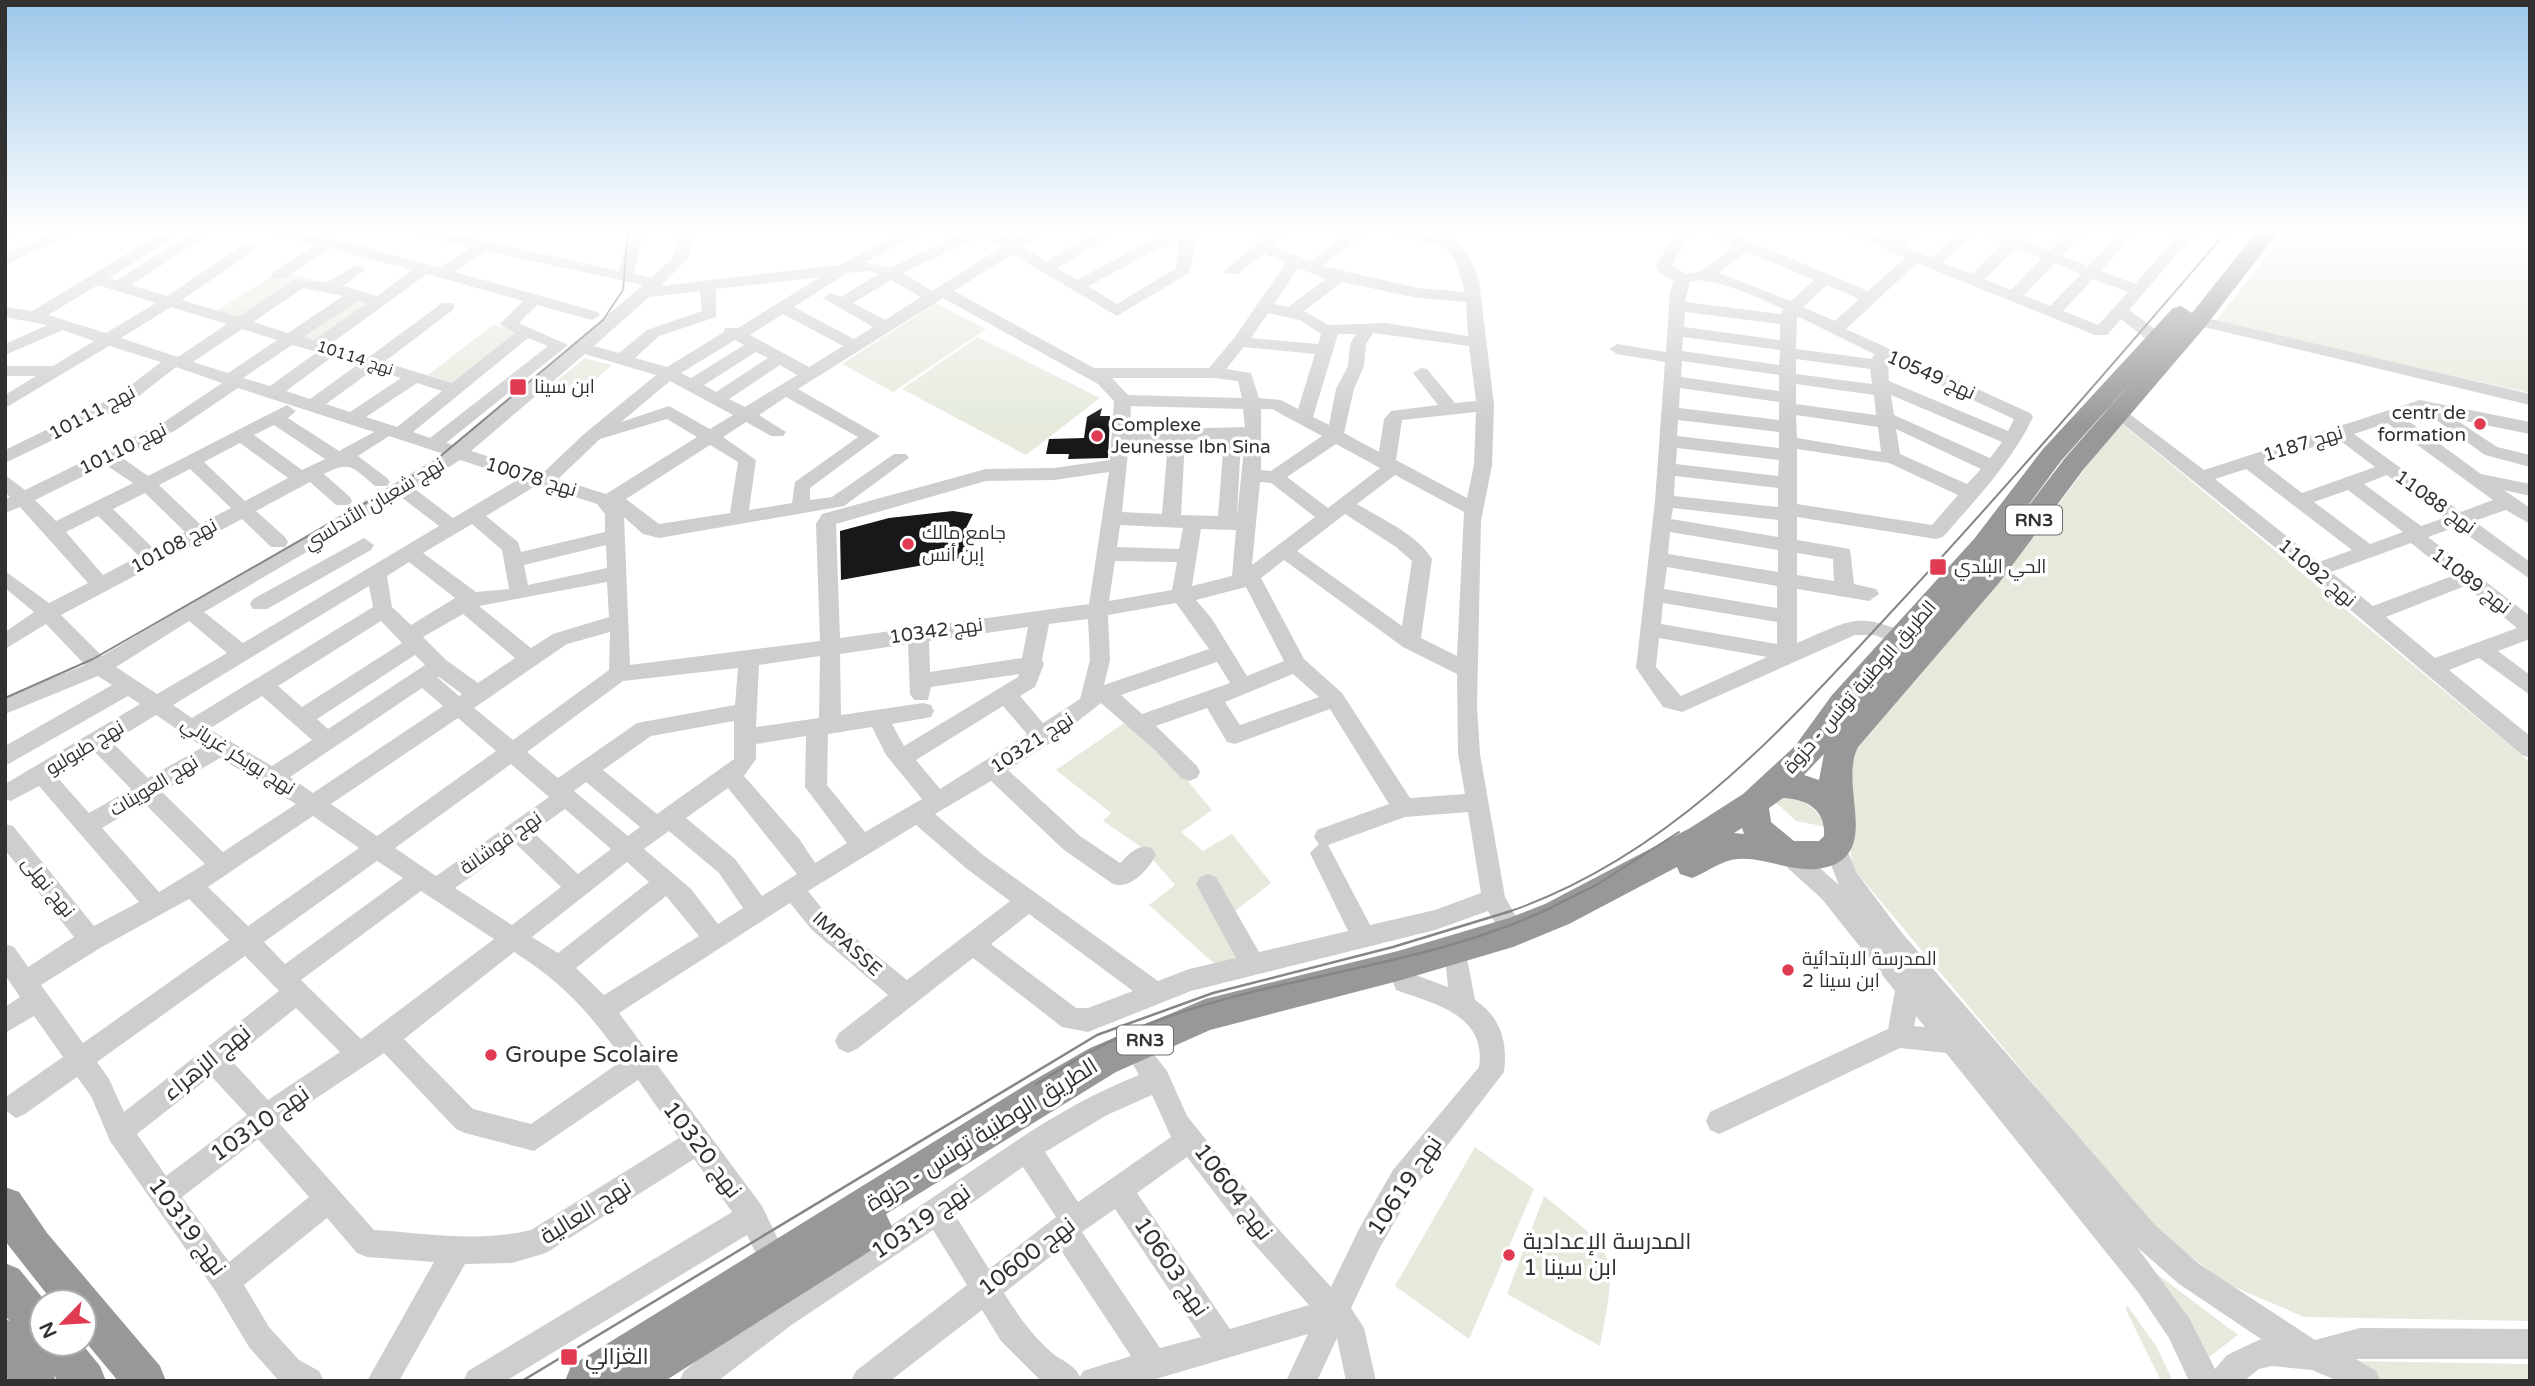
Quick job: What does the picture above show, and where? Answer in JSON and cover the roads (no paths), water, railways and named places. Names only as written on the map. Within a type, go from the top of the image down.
[{"type":"highway","name":"الطريق الوطنية تونس - حزوة","points":[[626,1381],[1042,1095],[1103,1060],[1205,1015],[1398,966],[1513,932],[1580,904],[1701,838],[1760,796],[1806,755],[1843,704],[1989,576],[2044,507],[2156,338],[2188,319],[2204,296]]},
{"type":"highway","name":"الطريق الوطنية تونس - حزوة","points":[[2111,405],[2210,296]]},
{"type":"highway","name":"الطريق الوطنية تونس - حزوة","points":[[1838,833],[1832,771],[1842,744],[1909,648]]},
{"type":"highway","points":[[1785,852],[1761,835],[1754,825],[1760,796],[1788,785],[1810,789],[1823,797],[1838,833]]},
{"type":"highway","name":"RN3","points":[[1785,852],[1806,857],[1822,855],[1838,833]]},
{"type":"highway","name":"الطريق الوطنية تونس - حزوة","points":[[586,1381],[781,1273],[1078,1096],[1151,1071],[1214,1033],[1458,966],[1587,920],[1723,848],[1755,847],[1785,852]]},
{"type":"highway","points":[[5,1206],[33,1247],[67,1288]]},
{"type":"highway","points":[[5,1283],[28,1311]]},
{"type":"highway","points":[[98,1325],[145,1381]]},
{"type":"highway","points":[[5,1340],[35,1381]]},
{"type":"highway","points":[[66,1358],[85,1381]]},
{"type":"street","points":[[35,316],[69,296]]},
{"type":"street","name":"نهج 10114","points":[[156,296],[454,389]]},
{"type":"street","points":[[7,401],[177,296]]},
{"type":"street","name":"نهج 10111","points":[[5,457],[117,403],[281,296]]},
{"type":"street","name":"نهج 10110","points":[[5,507],[170,426],[355,296]]},
{"type":"street","name":"نهج 10111","points":[[358,296],[379,302]]},
{"type":"street","points":[[272,393],[388,296]]},
{"type":"street","points":[[521,296],[592,315]]},
{"type":"street","name":"نهج شعبان الأندلسي","points":[[5,706],[100,667],[190,611],[458,454],[639,296]]},
{"type":"street","points":[[710,314],[712,296]]},
{"type":"street","name":"نهج طبولبو","points":[[10,797],[45,778],[96,740],[160,705],[474,516],[541,479],[669,373],[803,296]]},
{"type":"street","points":[[827,296],[885,327]]},
{"type":"street","points":[[841,303],[853,296]]},
{"type":"street","points":[[16,1105],[81,1061],[376,846],[606,685],[618,673],[621,662],[616,536],[610,500],[748,415],[931,296]]},
{"type":"street","points":[[940,296],[1092,373],[1110,384],[1124,400],[1108,555],[1098,610],[1099,695]]},
{"type":"street","points":[[1092,296],[1116,311],[1141,296]]},
{"type":"street","points":[[1214,373],[1274,296]]},
{"type":"street","points":[[1292,312],[1314,296]]},
{"type":"street","points":[[1448,296],[1474,298],[1485,405],[1483,465],[1473,509],[1466,669],[1469,754],[1494,899],[1513,932]]},
{"type":"street","points":[[1679,296],[1674,331],[1664,501],[1646,668],[1661,692],[1676,704],[1690,703],[1787,654],[1832,637],[1877,640],[1909,648]]},
{"type":"street","points":[[1759,296],[1790,315]]},
{"type":"street","points":[[1787,654],[1790,315],[1809,296]]},
{"type":"street","points":[[1865,296],[1870,298]]},
{"type":"street","points":[[1837,331],[1873,296]]},
{"type":"street","points":[[2010,296],[2103,332],[2135,296]]},
{"type":"street","points":[[2052,313],[2068,296]]},
{"type":"street","points":[[432,445],[560,344],[508,323],[534,299]]},
{"type":"street","points":[[54,530],[305,405],[371,363],[449,306]]},
{"type":"street","points":[[1677,306],[1790,315]]},
{"type":"street","points":[[1263,307],[1309,318],[1322,329],[1368,328],[1477,342]]},
{"type":"street","points":[[784,308],[855,346]]},
{"type":"street","points":[[2121,311],[2156,338]]},
{"type":"street","name":"نهج 10078","points":[[5,312],[35,316],[458,454],[610,500],[654,531],[844,499],[900,458]]},
{"type":"street","points":[[710,314],[736,334],[810,375]]},
{"type":"street","points":[[623,359],[653,333],[710,314]]},
{"type":"street","name":"نهج 10549","points":[[1790,315],[1837,331],[1881,359],[1960,388],[2024,417],[2013,440]]},
{"type":"street","points":[[2188,319],[2530,400]]},
{"type":"street","points":[[5,350],[62,326]]},
{"type":"street","points":[[1275,477],[1335,436],[1345,389],[1356,366],[1358,344],[1368,328]]},
{"type":"street","points":[[1304,418],[1331,329]]},
{"type":"street","points":[[400,434],[527,331]]},
{"type":"street","points":[[1664,501],[1788,512],[1936,532],[2013,440],[1938,408],[1881,388],[1674,331]]},
{"type":"street","points":[[1240,342],[1325,351]]},
{"type":"street","points":[[694,384],[756,345]]},
{"type":"street","points":[[582,348],[669,373],[694,384],[778,432]]},
{"type":"street","points":[[1617,349],[1674,356],[1788,362],[1881,359],[1884,419],[1891,457]]},
{"type":"street","points":[[718,398],[780,358]]},
{"type":"street","points":[[5,371],[56,371]]},
{"type":"street","points":[[1092,373],[1214,373],[1244,376],[1252,401],[1254,433],[1250,476],[1236,524]]},
{"type":"street","points":[[1421,373],[1449,407]]},
{"type":"street","points":[[1318,374],[1351,376]]},
{"type":"street","points":[[351,419],[414,377]]},
{"type":"street","points":[[1672,381],[1788,426],[1881,458],[1891,457],[1970,493]]},
{"type":"street","points":[[1938,408],[1960,388]]},
{"type":"street","points":[[786,390],[872,436],[801,486],[801,508]]},
{"type":"street","points":[[1124,400],[1252,401],[1278,405],[1473,509]]},
{"type":"street","points":[[1246,579],[1345,505],[1390,466],[1395,417],[1449,407],[1485,405]]},
{"type":"street","name":"نهج 11092","points":[[2111,405],[2316,570],[2530,749]]},
{"type":"street","points":[[2425,406],[2491,451],[2530,461]]},
{"type":"street","name":"نهج 1187","points":[[2199,478],[2388,415],[2425,406],[2530,428]]},
{"type":"street","points":[[590,438],[669,412],[747,460],[738,518]]},
{"type":"street","points":[[1670,413],[1788,426]]},
{"type":"street","points":[[2388,415],[2530,518]]},
{"type":"street","points":[[277,419],[339,459],[358,462],[381,482]]},
{"type":"street","points":[[1668,441],[1788,426],[1884,419],[1993,467]]},
{"type":"street","name":"نهج 11088","points":[[2340,432],[2530,572]]},
{"type":"street","points":[[1233,433],[1236,524],[1246,579],[1296,664],[1335,699],[1404,808]]},
{"type":"street","points":[[1122,436],[1254,433]]},
{"type":"street","points":[[1171,521],[1177,434]]},
{"type":"street","points":[[243,436],[343,501]]},
{"type":"street","name":"نهج 10108","points":[[5,642],[48,613],[380,436]]},
{"type":"street","points":[[108,457],[147,484],[198,533]]},
{"type":"street","points":[[192,461],[278,542]]},
{"type":"street","points":[[2248,461],[2366,551]]},
{"type":"street","points":[[862,845],[816,788],[831,647],[825,524],[829,519],[986,475],[1054,474],[1119,465]]},
{"type":"street","points":[[2300,500],[2389,468]]},
{"type":"street","points":[[1666,469],[1788,483]]},
{"type":"street","points":[[1250,476],[1275,477],[1328,517]]},
{"type":"street","points":[[2474,477],[2530,490]]},
{"type":"street","points":[[5,481],[54,530],[100,585]]},
{"type":"street","name":"نهج 11089","points":[[2351,483],[2530,629]]},
{"type":"street","points":[[402,489],[454,528]]},
{"type":"street","points":[[2316,570],[2508,502]]},
{"type":"street","points":[[1345,505],[1403,542],[1422,559],[1410,642]]},
{"type":"street","points":[[100,507],[152,558]]},
{"type":"street","points":[[474,516],[508,544],[515,560],[520,594]]},
{"type":"street","points":[[1112,518],[1236,524]]},
{"type":"street","points":[[1193,522],[1181,596],[1223,652],[1243,687]]},
{"type":"street","points":[[342,524],[364,545],[383,571],[383,610],[412,640],[431,672],[469,700],[511,752],[683,896],[715,939]]},
{"type":"street","points":[[1660,524],[1843,554],[1844,590]]},
{"type":"street","points":[[515,560],[616,536]]},
{"type":"street","points":[[260,604],[364,545]]},
{"type":"street","points":[[1284,551],[1410,642],[1466,669]]},
{"type":"street","points":[[411,554],[530,659]]},
{"type":"street","points":[[1108,555],[1188,555]]},
{"type":"street","points":[[1657,559],[1869,594]]},
{"type":"street","points":[[301,718],[467,601],[520,594],[618,573]]},
{"type":"street","name":"نهج بوبكر غرياني","points":[[5,578],[48,613],[100,667],[376,846]]},
{"type":"street","points":[[2368,616],[2466,578]]},
{"type":"street","name":"نهج 10342","points":[[618,673],[661,671],[1098,610],[1181,596],[1246,579]]},
{"type":"street","points":[[236,585],[260,604],[300,661]]},
{"type":"street","points":[[1654,594],[1788,617]]},
{"type":"street","points":[[193,728],[383,610]]},
{"type":"street","points":[[190,611],[243,655]]},
{"type":"street","points":[[902,758],[1030,679],[1040,616]]},
{"type":"street","points":[[5,1022],[31,990],[91,940],[191,886],[564,637],[618,622]]},
{"type":"street","points":[[1649,629],[1787,654]]},
{"type":"street","points":[[2431,668],[2483,650],[2530,629]]},
{"type":"street","points":[[918,634],[923,711],[939,736]]},
{"type":"street","points":[[2483,650],[2530,687]]},
{"type":"street","points":[[1099,695],[1223,652]]},
{"type":"street","points":[[730,775],[744,762],[749,658]]},
{"type":"street","points":[[920,681],[1034,664]]},
{"type":"street","points":[[1140,723],[1243,687],[1296,664]]},
{"type":"street","points":[[273,777],[431,672]]},
{"type":"street","points":[[262,684],[328,741]]},
{"type":"street","points":[[5,757],[128,686]]},
{"type":"street","points":[[1006,695],[1042,737]]},
{"type":"street","points":[[1099,695],[1140,723],[1189,772]]},
{"type":"street","name":"نهج 10321","points":[[602,1010],[862,845],[993,769],[1082,710],[1099,695]]},
{"type":"street","points":[[1212,698],[1235,736],[1335,699]]},
{"type":"street","name":"نهج فوشانة","points":[[289,986],[429,883],[517,831],[587,770],[645,729],[745,711]]},
{"type":"street","points":[[746,737],[923,711]]},
{"type":"street","points":[[877,718],[949,844],[1026,902],[1120,964],[1154,993]]},
{"type":"street","points":[[96,740],[148,789],[222,866]]},
{"type":"street","name":"نهج العوينات","points":[[88,825],[220,747]]},
{"type":"street","points":[[993,769],[1062,835],[1121,877],[1144,855]]},
{"type":"street","points":[[587,770],[727,866],[759,911]]},
{"type":"street","name":"نهج 10310","points":[[163,1195],[263,1119],[386,1038],[627,849],[730,775]]},
{"type":"street","name":"IMPASSE","points":[[730,775],[792,847],[803,884],[820,923],[905,994]]},
{"type":"street","points":[[45,778],[157,906]]},
{"type":"street","points":[[1364,938],[1323,845],[1404,808],[1476,802]]},
{"type":"street","points":[[517,831],[577,888]]},
{"type":"street","name":"نهج نهلى","points":[[5,833],[91,940]]},
{"type":"street","points":[[1838,833],[1846,877],[1893,941],[2145,1235],[2189,1274],[2312,1354],[2348,1369],[2367,1381]]},
{"type":"street","name":"نهج 10320","points":[[376,846],[559,967],[602,1010],[696,1143],[752,1216],[781,1273]]},
{"type":"street","points":[[1785,852],[1830,892],[2148,1282],[2179,1328],[2205,1381]]},
{"type":"street","points":[[559,967],[666,882]]},
{"type":"street","points":[[1208,884],[1253,965]]},
{"type":"street","points":[[191,886],[359,1054]]},
{"type":"street","points":[[970,946],[978,948],[1071,1019],[1088,1020],[1189,979],[1434,920],[1494,899]]},
{"type":"street","points":[[848,1041],[1026,902]]},
{"type":"street","name":"نهج 10319","points":[[5,955],[100,1088],[118,1132],[226,1282],[259,1337],[289,1370],[309,1381]]},
{"type":"street","points":[[1405,982],[1463,1006],[1458,966]]},
{"type":"street","name":"نهج الزهراء","points":[[118,1132],[211,1058],[289,986]]},
{"type":"street","points":[[1899,1036],[1908,990]]},
{"type":"street","name":"نهج 10619","points":[[1301,1381],[1369,1239],[1403,1180],[1491,1072],[1493,1041],[1482,1021],[1463,1006]]},
{"type":"street","points":[[1719,1121],[1899,1036],[1950,1042]]},
{"type":"street","points":[[386,1038],[465,1120],[534,1138],[639,1064]]},
{"type":"street","name":"نهج العالية","points":[[211,1058],[367,1243],[461,1249],[512,1249],[536,1243],[696,1143]]},
{"type":"street","name":"نهج 10319","points":[[694,1381],[937,1211],[1079,1116],[1132,1089],[1151,1071]]},
{"type":"street","name":"نهج 10604","points":[[1151,1071],[1178,1125],[1191,1138],[1263,1233],[1352,1335],[1361,1381]]},
{"type":"street","name":"نهج 10600","points":[[866,1381],[1069,1224],[1191,1138]]},
{"type":"street","points":[[1028,1150],[1153,1364]]},
{"type":"street","name":"نهج 10603","points":[[1118,1189],[1224,1346]]},
{"type":"street","points":[[226,1282],[328,1199]]},
{"type":"street","points":[[937,1211],[984,1290],[1026,1349],[1067,1381]]},
{"type":"street","points":[[478,1381],[752,1216]]},
{"type":"street","points":[[382,1381],[461,1249]]},
{"type":"street","points":[[1093,1381],[1333,1314]]},
{"type":"street","points":[[2224,1381],[2235,1367],[2260,1353],[2275,1351],[2312,1354],[2360,1343],[2530,1344]]},
{"type":"tram line","points":[[5,698],[93,659],[425,469],[603,320],[619,296]]},
{"type":"tram line","points":[[1507,912],[1566,888],[1622,857],[1675,821],[1725,780],[1772,736],[1862,643],[1988,506],[2171,296]]},
{"type":"tram line","points":[[1544,911],[1598,884],[1679,832]]},
{"type":"tram line","points":[[1507,912],[1511,911]]},
{"type":"tram line","points":[[1036,1084],[1114,1039],[1164,1018],[1259,990],[1451,945],[1544,911]]},
{"type":"tram line","points":[[1540,913],[1544,911]]},
{"type":"tram line","points":[[522,1381],[1097,1035],[1213,993],[1393,947],[1507,912]]},
{"type":"place","name":"ابن سينا","points":[[518,387]]},
{"type":"place","name":"centr de formation","points":[[2480,424]]},
{"type":"place","name":"Complexe Jeunesse Ibn Sina","points":[[1097,436]]},
{"type":"place","name":"جامع مالك إبن أنس","points":[[908,544]]},
{"type":"place","name":"الحي البلدي","points":[[1938,567]]},
{"type":"place","name":"المدرسة الابتدائية ابن سينا 2","points":[[1788,970]]},
{"type":"place","name":"Groupe Scolaire","points":[[491,1055]]},
{"type":"place","name":"المدرسة الإعدادية ابن سينا 1","points":[[1509,1255]]},
{"type":"place","name":"الغزالي","points":[[569,1357]]}]
